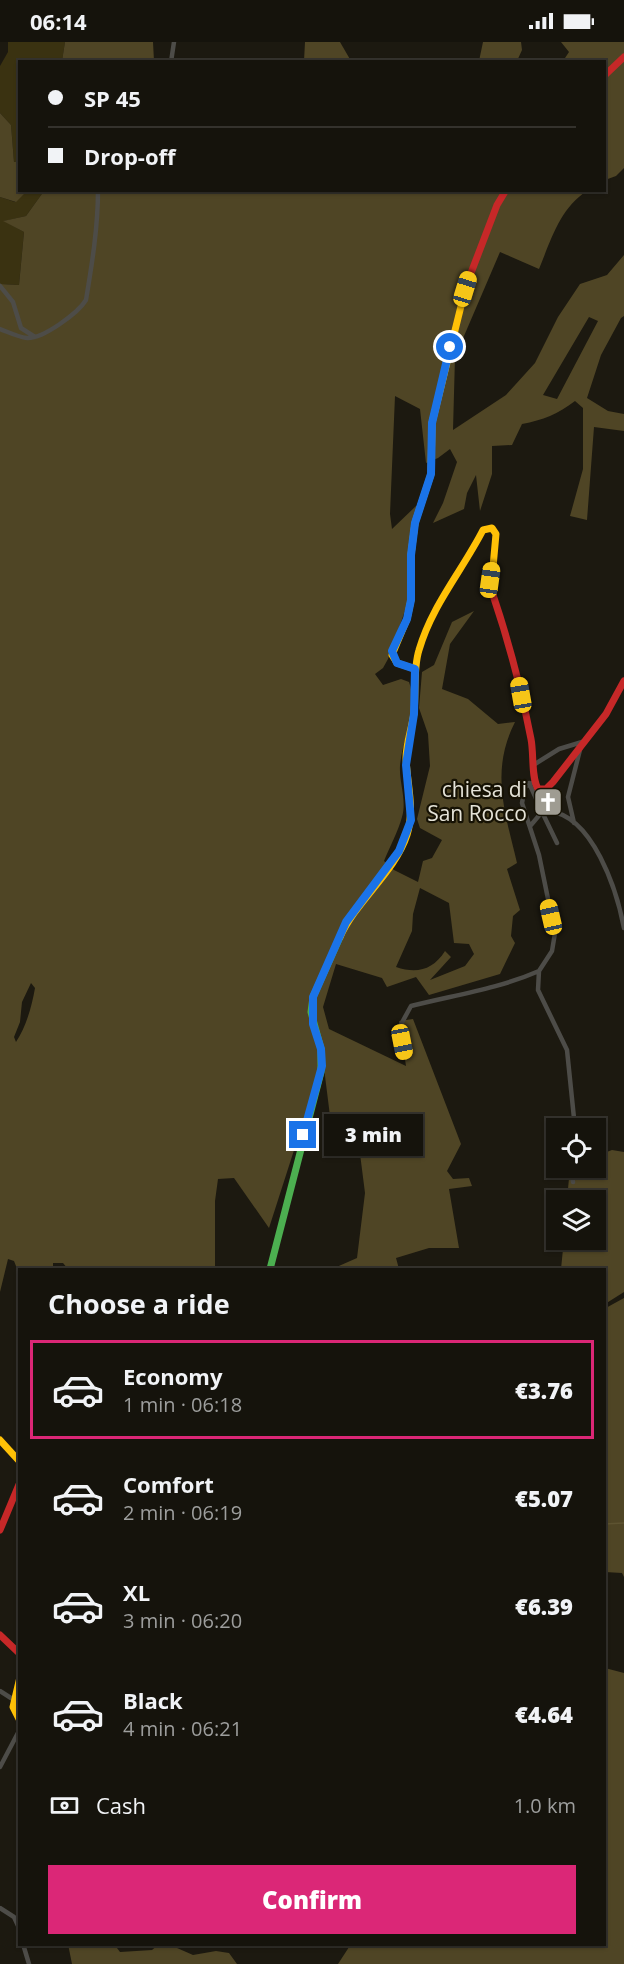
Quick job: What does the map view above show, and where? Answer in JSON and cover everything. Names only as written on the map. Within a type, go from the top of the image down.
[{"type":"street","points":[[171,60],[174,42]]},
{"type":"street","points":[[606,74],[624,57]]},
{"type":"street","points":[[0,329],[28,338],[34,336],[73,314],[86,300],[96,241],[95,217],[98,192]]},
{"type":"street","points":[[415,669],[397,663],[392,655],[407,619],[411,600],[411,555],[415,523],[431,474],[432,423],[470,273],[497,205],[505,192]]},
{"type":"street","points":[[0,286],[13,302],[21,328],[34,336]]},
{"type":"street","points":[[270,1268],[322,1066],[321,1049],[313,1024],[313,997],[346,922],[399,851],[411,820],[406,765],[414,714],[415,669],[423,637],[442,594],[468,560],[485,528],[492,528],[496,537],[491,589],[511,643],[535,764],[532,782],[543,814],[557,843]]},
{"type":"street","points":[[532,782],[538,789],[550,786],[606,714],[624,681]]},
{"type":"street","points":[[535,764],[560,749],[582,742]]},
{"type":"street","points":[[574,823],[568,797],[582,742]]},
{"type":"street","points":[[532,782],[525,787],[522,803],[539,855],[555,933],[552,951],[539,971],[538,990],[567,1050],[574,1118]]},
{"type":"street","points":[[531,825],[550,811],[574,823],[587,836],[614,885],[624,928]]},
{"type":"street","points":[[404,1056],[399,1028],[411,1006],[464,991],[495,987],[539,971]]},
{"type":"street","points":[[572,1178],[573,1182]]},
{"type":"street","points":[[0,1440],[18,1460]]},
{"type":"street","points":[[0,1530],[18,1487]]},
{"type":"street","points":[[0,1635],[18,1652]]},
{"type":"street","points":[[18,1685],[14,1700],[15,1714],[18,1718]]},
{"type":"street","points":[[0,1691],[14,1700]]},
{"type":"street","points":[[0,1767],[18,1733]]},
{"type":"street","points":[[0,1908],[14,1917],[18,1926]]},
{"type":"street","points":[[24,1946],[29,1964]]},
{"type":"shaded area","points":[[8,42],[65,42],[62,60],[18,60],[18,161],[14,162],[11,125],[0,113],[0,66],[8,52]]},
{"type":"shaded area","points":[[65,42],[153,42],[154,60],[62,60]]},
{"type":"shaded area","points":[[305,42],[340,42],[350,60],[304,60]]},
{"type":"shaded area","points":[[483,42],[521,42],[522,50],[517,60],[479,60]]},
{"type":"shaded area","points":[[561,42],[624,42],[624,168],[616,176],[606,180],[606,158],[608,156],[606,152],[606,60],[564,60],[569,52]]},
{"type":"shaded area","points":[[0,113],[11,125],[14,162],[18,161],[18,192],[26,192],[16,202],[0,197]]},
{"type":"shaded area","points":[[26,192],[43,192],[26,216],[4,221],[24,232],[19,285],[0,284],[0,197],[15,202]]},
{"type":"shaded area","points":[[43,192],[586,192],[563,216],[539,269],[500,252],[455,357],[453,430],[506,395],[535,363],[558,317],[580,284],[607,275],[624,255],[624,316],[601,355],[587,398],[608,411],[624,414],[624,431],[594,427],[587,520],[570,516],[583,469],[583,408],[575,401],[550,416],[522,424],[512,445],[492,446],[492,474],[480,511],[476,475],[467,493],[464,509],[433,523],[443,503],[457,462],[450,449],[426,463],[420,409],[395,396],[390,514],[392,529],[416,506],[421,505],[407,605],[388,659],[383,668],[375,674],[383,685],[401,679],[409,682],[412,692],[411,713],[400,766],[403,811],[384,861],[394,870],[418,882],[423,861],[432,858],[442,840],[420,828],[417,819],[430,766],[428,734],[419,708],[422,672],[434,665],[452,622],[474,611],[450,644],[442,689],[468,699],[498,724],[515,722],[507,740],[501,775],[505,809],[517,863],[507,869],[520,910],[513,916],[511,936],[515,943],[500,974],[429,995],[416,977],[387,987],[382,978],[336,964],[323,1007],[329,1029],[406,1066],[399,1021],[413,1019],[461,1144],[447,1171],[453,1179],[469,1178],[472,1186],[449,1189],[459,1248],[429,1248],[396,1258],[399,1268],[334,1268],[357,1258],[365,1193],[358,1138],[331,1124],[323,1060],[269,1228],[234,1178],[218,1179],[215,1201],[215,1268],[67,1268],[63,1263],[53,1263],[53,1268],[18,1268],[18,1271],[14,1261],[8,1259],[0,1292],[0,284],[19,285],[24,232],[3,221],[26,216]],"holes":[[[589,317],[598,321],[557,399],[543,395]],[[420,888],[449,903],[454,943],[469,944],[474,954],[465,966],[430,980],[451,957],[445,951],[435,962],[424,969],[411,970],[396,967],[412,931],[413,914]],[[31,983],[35,988],[32,1002],[26,1023],[16,1042],[14,1037],[20,1022],[22,1002]]]},
{"type":"shaded area","points":[[612,1150],[624,1152],[624,1292],[606,1303],[606,1268],[561,1268],[563,1250],[606,1250],[606,1190],[568,1190],[569,1178],[606,1178],[606,1152]]},
{"type":"shaded area","points":[[624,1298],[624,1577],[622,1573],[606,1572],[606,1308]]},
{"type":"shaded area","points":[[606,1668],[624,1673],[624,1964],[338,1964],[350,1946],[606,1946]]},
{"type":"shaded area","points":[[68,1946],[116,1946],[120,1952],[152,1950],[157,1946],[173,1946],[193,1955],[216,1951],[229,1953],[237,1964],[72,1964]]},
{"type":"waterway","points":[[606,1524],[624,1523]]},
{"type":"traffic: fast","points":[[270,1268],[321,1072],[321,1049],[311,1012],[313,997],[340,937]]},
{"type":"traffic: slow","points":[[415,669],[397,663],[392,655],[407,619],[411,600],[411,555],[415,523],[431,474],[432,423],[466,286]]},
{"type":"traffic: slow","points":[[340,937],[356,911],[394,861],[407,835],[410,806],[406,752],[414,713],[417,657],[439,603],[483,530],[492,528],[496,534],[491,589],[493,595]]},
{"type":"traffic: slow","points":[[0,1440],[18,1460]]},
{"type":"traffic: slow","points":[[18,1686],[13,1707],[18,1717]]},
{"type":"traffic: jam","points":[[606,74],[624,57]]},
{"type":"traffic: jam","points":[[466,286],[497,205],[505,192]]},
{"type":"traffic: jam","points":[[493,595],[523,702],[532,745],[534,778],[538,789],[546,789],[553,782],[606,714],[624,681]]},
{"type":"traffic: jam","points":[[0,1530],[18,1487]]},
{"type":"traffic: jam","points":[[0,1635],[18,1652]]},
{"type":"place","name":"chiesa di San Rocco","points":[[548,802]]},
{"type":"route","points":[[303,1135],[322,1066],[321,1049],[311,1012],[313,997],[346,922],[399,851],[411,820],[406,756],[414,714],[415,669],[397,663],[392,651],[407,619],[411,600],[411,555],[415,523],[431,474],[432,423],[445,376],[450,347]]}]
